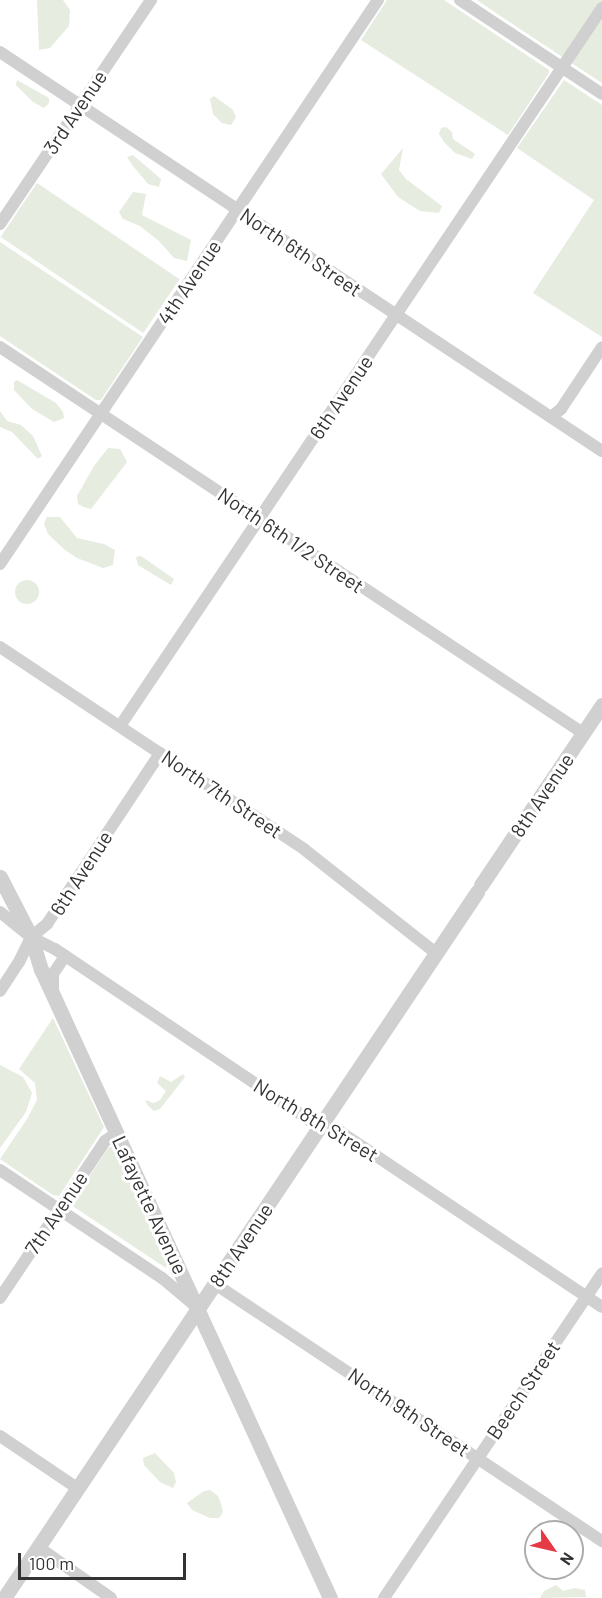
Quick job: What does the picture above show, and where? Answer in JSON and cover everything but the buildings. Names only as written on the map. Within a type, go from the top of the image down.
[{"type":"street","name":"3rd Avenue","points":[[0,224],[151,0]]},
{"type":"street","name":"4th Avenue","points":[[0,564],[378,0]]},
{"type":"street","points":[[460,0],[602,94]]},
{"type":"street","name":"6th Avenue","points":[[120,726],[602,8]]},
{"type":"street","name":"North 6th Street","points":[[0,52],[602,451]]},
{"type":"street","name":"North 6th 1/2 Street","points":[[0,347],[583,734]]},
{"type":"street","points":[[551,417],[561,409],[602,347]]},
{"type":"street","name":"North 7th Street","points":[[0,647],[306,850],[436,953]]},
{"type":"street","name":"8th Avenue","points":[[4,1598],[602,705]]},
{"type":"street","name":"6th Avenue","points":[[0,991],[19,962],[31,937],[47,924],[160,753]]},
{"type":"street","name":"Lafayette Avenue","points":[[0,877],[31,937],[54,996],[198,1308],[326,1597]]},
{"type":"street","name":"North 8th Street","points":[[0,912],[31,937],[65,956],[309,1120],[339,1131],[602,1307]]},
{"type":"street","points":[[54,996],[53,974],[65,956]]},
{"type":"street","name":"7th Avenue","points":[[0,1298],[105,1140],[117,1133]]},
{"type":"street","points":[[0,1170],[162,1278],[198,1308]]},
{"type":"street","name":"Beech Street","points":[[384,1598],[602,1272]]},
{"type":"street","name":"North 9th Street","points":[[214,1284],[602,1540]]},
{"type":"street","points":[[0,1436],[77,1488]]},
{"type":"street","points":[[38,1547],[111,1598]]},
{"type":"shaded area","points":[[37,0],[63,0],[70,10],[69,26],[50,48],[39,50]]},
{"type":"shaded area","points":[[387,0],[444,0],[549,70],[508,135],[361,40]]},
{"type":"shaded area","points":[[477,0],[602,0],[602,83],[496,13]]},
{"type":"shaded area","points":[[17,80],[49,98],[49,103],[44,108],[33,102],[16,85]]},
{"type":"shaded area","points":[[564,80],[602,105],[602,337],[533,293],[594,200],[517,148]]},
{"type":"shaded area","points":[[214,96],[233,110],[236,117],[231,125],[222,123],[213,114],[210,99]]},
{"type":"shaded area","points":[[446,127],[452,132],[453,139],[475,154],[472,159],[455,153],[444,142],[439,134],[441,128]]},
{"type":"shaded area","points":[[403,148],[399,170],[406,179],[442,206],[439,213],[420,211],[398,197],[381,174]]},
{"type":"shaded area","points":[[133,155],[161,179],[159,187],[148,184],[133,166],[127,157]]},
{"type":"shaded area","points":[[37,183],[180,279],[143,333],[1,237]]},
{"type":"shaded area","points":[[133,192],[146,194],[142,215],[191,240],[187,261],[174,258],[159,241],[140,226],[123,219],[119,212]]},
{"type":"shaded area","points":[[0,242],[143,337],[101,400],[96,400],[0,336]]},
{"type":"shaded area","points":[[17,380],[56,403],[63,412],[64,418],[54,422],[32,409],[14,390],[14,382]]},
{"type":"shaded area","points":[[0,411],[7,421],[21,425],[33,436],[42,456],[38,459],[12,432],[0,427]]},
{"type":"shaded area","points":[[108,448],[120,449],[127,462],[91,509],[84,507],[78,504],[77,496],[94,466]]},
{"type":"shaded area","points":[[47,517],[60,517],[77,538],[104,544],[115,550],[113,565],[103,568],[77,558],[65,550],[48,534],[44,524]]},
{"type":"shaded area","points":[[141,556],[174,579],[171,585],[138,565],[136,557]]},
{"type":"shaded area","points":[[27,580],[32,581],[38,587],[38,597],[32,603],[27,604],[22,603],[16,597],[15,592],[16,587],[22,581]]},
{"type":"shaded area","points":[[53,1018],[104,1127],[59,1196],[53,1195],[0,1159],[37,1100],[35,1083],[19,1069]]},
{"type":"shaded area","points":[[0,1065],[23,1077],[32,1093],[26,1112],[0,1148]]},
{"type":"shaded area","points":[[183,1074],[185,1077],[160,1109],[154,1111],[148,1106],[145,1100],[154,1103],[160,1100],[166,1091],[157,1083],[160,1076],[171,1082]]},
{"type":"shaded area","points":[[113,1146],[167,1265],[166,1268],[71,1205],[108,1148]]},
{"type":"shaded area","points":[[155,1453],[174,1473],[176,1482],[173,1488],[160,1482],[144,1465],[143,1458]]},
{"type":"shaded area","points":[[210,1490],[218,1496],[221,1504],[223,1512],[219,1518],[210,1518],[192,1510],[187,1503],[204,1491]]},
{"type":"shaded area","points":[[556,1585],[563,1591],[575,1588],[585,1590],[586,1597],[540,1598],[544,1591]]}]
